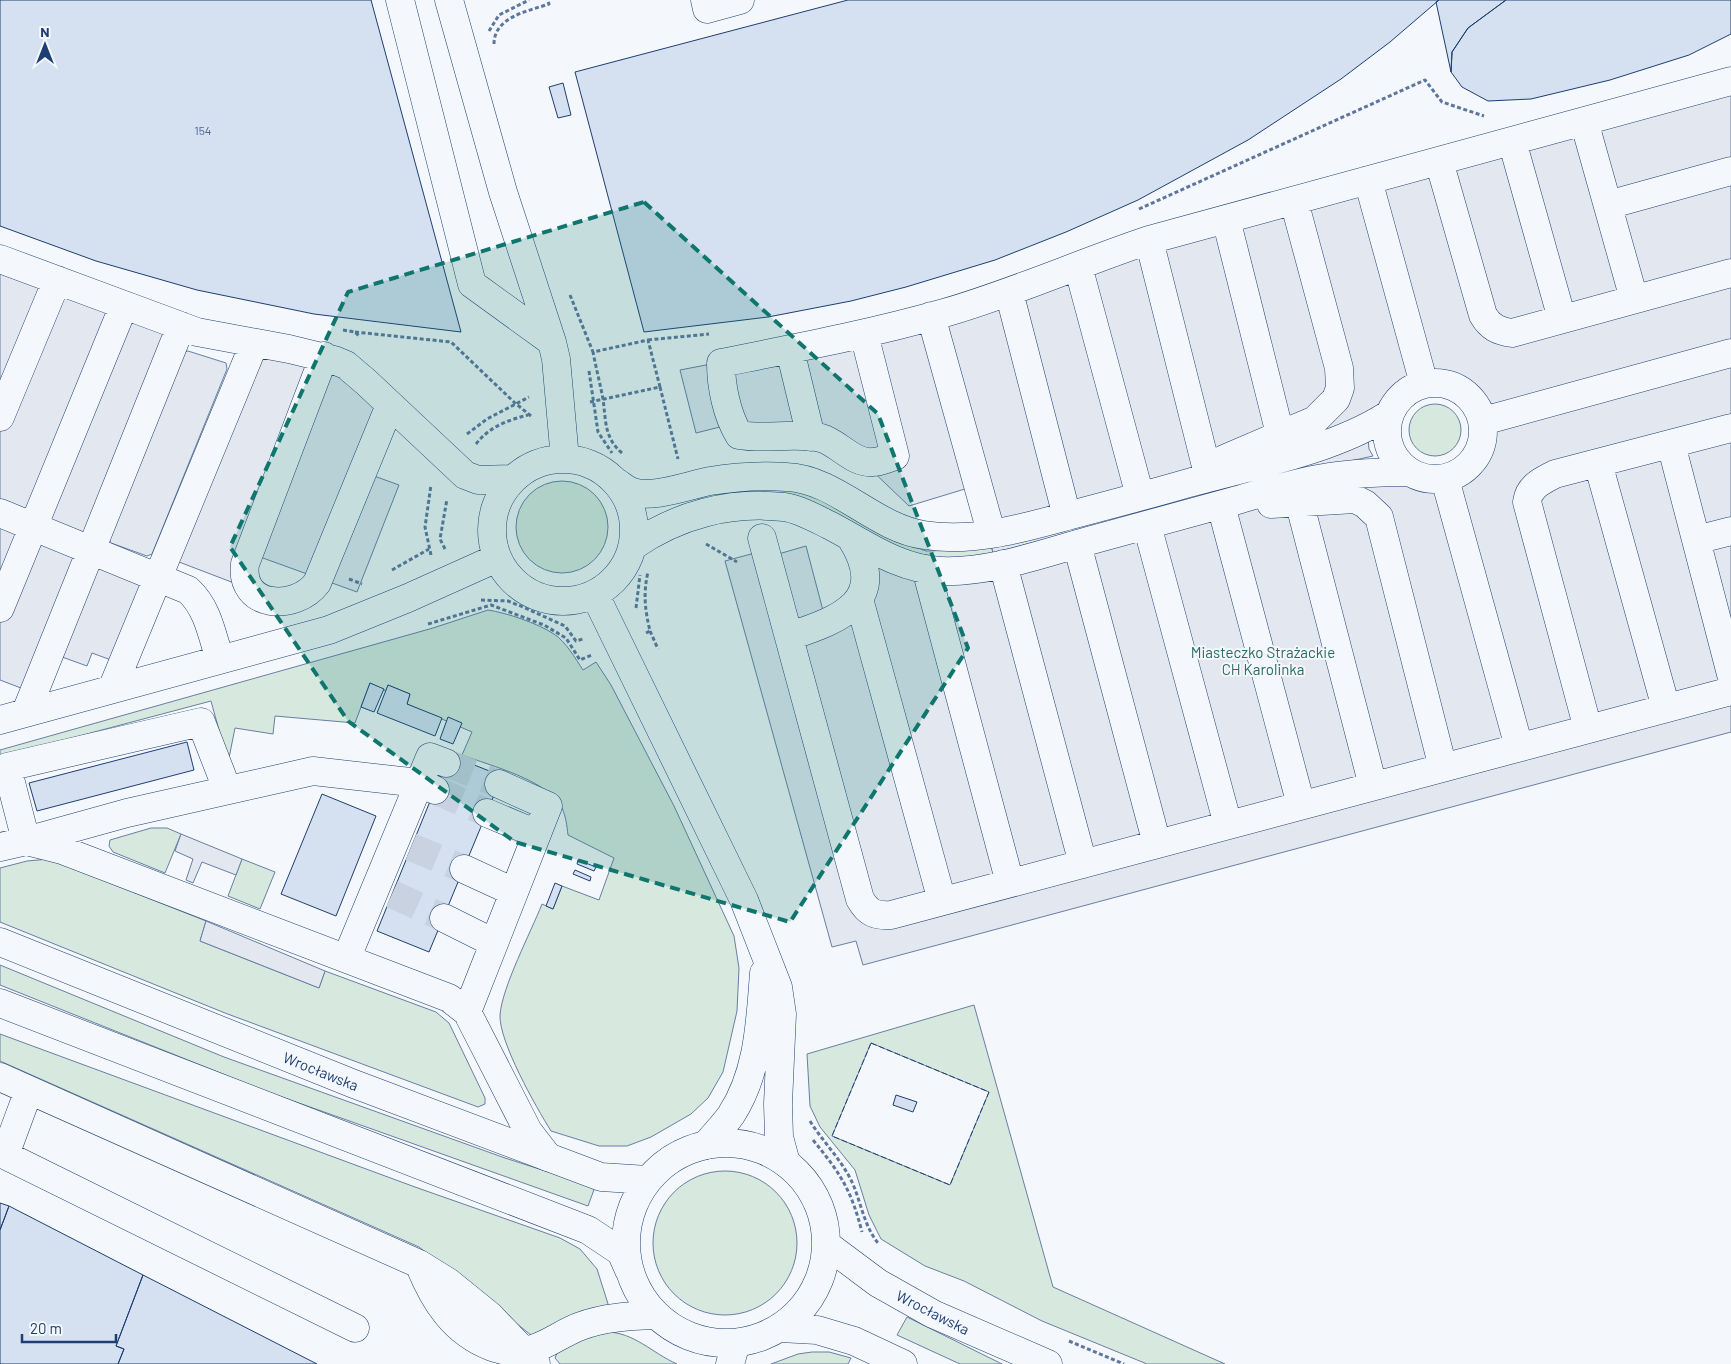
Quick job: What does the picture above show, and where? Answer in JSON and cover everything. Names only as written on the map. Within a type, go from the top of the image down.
[{"type":"street","points":[[400,0],[472,284],[552,342]]},
{"type":"street","points":[[705,0],[707,9],[740,0]]},
{"type":"street","points":[[452,1],[503,192],[552,342],[556,359],[565,459]]},
{"type":"street","points":[[864,334],[895,456],[874,462],[862,462],[822,438],[801,435],[755,438],[739,435],[732,424],[721,379],[721,363],[864,334],[931,316],[1009,292],[1148,240],[1731,81]]},
{"type":"street","points":[[1584,121],[1634,300]]},
{"type":"street","points":[[1512,141],[1562,319]]},
{"type":"street","points":[[1439,161],[1483,315],[1488,324],[1499,331],[1512,333],[1731,273]]},
{"type":"street","points":[[1608,206],[1731,170]]},
{"type":"street","points":[[1368,180],[1424,384]]},
{"type":"street","points":[[946,536],[1206,466],[1315,420],[1328,409],[1336,399],[1340,388],[1339,368],[1294,201]]},
{"type":"street","points":[[1226,219],[1280,434]]},
{"type":"street","points":[[1148,240],[1206,466]]},
{"type":"street","points":[[0,258],[181,326],[254,344],[324,356],[346,365],[452,464],[478,480],[513,479]]},
{"type":"street","points":[[1078,266],[1137,485]]},
{"type":"street","points":[[0,417],[57,280]]},
{"type":"street","points":[[1009,292],[1064,505]]},
{"type":"street","points":[[0,608],[124,305]]},
{"type":"street","points":[[931,316],[989,525]]},
{"type":"street","points":[[26,712],[181,326]]},
{"type":"street","points":[[112,689],[254,344]]},
{"type":"street","points":[[790,350],[812,437]]},
{"type":"street","points":[[1483,421],[1731,353]]},
{"type":"street","points":[[324,356],[245,564],[243,576],[247,588],[257,596],[269,601],[287,602],[299,599],[310,591],[322,570],[390,406]]},
{"type":"street","points":[[1445,383],[1463,391],[1475,403],[1483,421],[1483,439],[1478,455],[1464,470],[1445,479],[1423,479],[1401,468],[1391,454],[1385,434],[1388,415],[1397,400],[1414,387],[1424,384],[1445,383]]},
{"type":"street","points":[[616,482],[631,508],[635,529],[633,546],[626,565],[616,579],[594,595],[572,602],[549,601],[527,592],[509,578],[497,558],[491,533],[492,518],[501,494],[513,479],[528,468],[545,461],[565,459],[584,462],[601,469],[631,492],[645,493],[710,481],[793,477],[829,490],[903,531],[925,536],[946,536],[1006,532],[1131,500],[1324,445],[1356,432],[1388,415]]},
{"type":"street","points":[[1588,729],[1527,502],[1528,493],[1536,484],[1555,474],[1731,428]]},
{"type":"street","points":[[1671,444],[1696,540],[1723,615],[1731,674]]},
{"type":"street","points":[[1598,463],[1666,708]]},
{"type":"street","points":[[633,546],[656,530],[692,516],[734,507],[785,507],[808,515],[899,563],[926,569],[973,569],[1003,564],[1327,477],[1354,473],[1410,472]]},
{"type":"street","points":[[1445,479],[1519,748]]},
{"type":"street","points":[[1190,513],[1299,501],[1354,499],[1366,504],[1379,517],[1443,768]]},
{"type":"street","points":[[1299,501],[1374,786]]},
{"type":"street","points":[[1222,509],[1301,805]]},
{"type":"street","points":[[0,513],[188,590],[200,602],[220,660]]},
{"type":"street","points":[[1147,525],[1228,825]]},
{"type":"street","points":[[1696,540],[1731,531]]},
{"type":"street","points":[[762,538],[860,899],[866,909],[872,914],[880,916],[942,902],[1731,691]]},
{"type":"street","points":[[790,636],[840,617],[852,608],[859,599],[863,588],[864,570],[861,554],[851,538]]},
{"type":"street","points":[[1077,544],[1158,844]]},
{"type":"street","points":[[0,720],[329,630],[450,580],[497,558]]},
{"type":"street","points":[[1003,564],[1084,864]]},
{"type":"street","points":[[926,569],[1010,883]]},
{"type":"street","points":[[594,595],[744,900],[778,987],[782,1014],[778,1104],[779,1138],[786,1162]]},
{"type":"street","points":[[859,599],[942,902]]},
{"type":"street","points":[[26,841],[7,767],[201,722],[227,789]]},
{"type":"street","points":[[347,957],[384,891],[438,760]]},
{"type":"street","points":[[0,847],[127,813],[227,789],[313,772],[427,786]]},
{"type":"street","points":[[467,1012],[548,806],[499,784]]},
{"type":"street","points":[[487,813],[537,834]]},
{"type":"street","points":[[26,841],[62,850],[347,957],[448,998],[467,1012],[528,1131],[548,1157]]},
{"type":"street","points":[[464,869],[514,892]]},
{"type":"street","points":[[444,918],[494,943]]},
{"type":"street","name":"Wrocławska","points":[[0,942],[354,1084],[602,1177],[648,1180]]},
{"type":"street","points":[[706,1145],[731,1114],[749,1078],[759,1042],[765,954]]},
{"type":"street","points":[[0,1003],[588,1230],[621,1252],[636,1287],[656,1315],[670,1326],[701,1340],[719,1343],[733,1353],[751,1340],[780,1328],[796,1316],[808,1300],[824,1265],[827,1245],[826,1229],[816,1199],[798,1173],[786,1162],[748,1145],[734,1143],[706,1145],[674,1157],[648,1180],[638,1196],[626,1232],[629,1270]]},
{"type":"street","points":[[0,1077],[419,1264],[430,1290],[446,1315],[460,1330],[481,1343],[530,1358],[550,1343],[580,1326],[608,1319],[656,1315]]},
{"type":"street","points":[[29,1090],[5,1155],[355,1328]]},
{"type":"street","name":"Wrocławska","points":[[827,1245],[878,1283],[933,1314],[1048,1364]]},
{"type":"street","points":[[780,1328],[817,1330],[854,1341],[903,1364]]},
{"type":"path","points":[[494,50],[494,36],[502,24],[516,14],[549,4],[547,0]]},
{"type":"path","points":[[1138,210],[1424,80],[1442,102],[1483,117],[1492,115]]},
{"type":"path","points":[[568,289],[593,352],[603,401],[605,426],[614,446],[625,455]]},
{"type":"path","points":[[336,328],[355,332],[450,342],[528,415]]},
{"type":"path","points":[[355,332],[362,339]]},
{"type":"path","points":[[350,339],[355,332]]},
{"type":"path","points":[[593,352],[648,340],[716,332]]},
{"type":"path","points":[[648,340],[685,487]]},
{"type":"path","points":[[450,580],[429,549],[425,527],[431,486],[452,464],[467,456],[480,438],[493,428],[510,420],[660,387]]},
{"type":"path","points":[[460,614],[440,539],[444,509],[451,487],[452,464],[465,436],[487,418],[526,397],[596,420]]},
{"type":"path","points":[[692,516],[697,538],[742,565],[770,565]]},
{"type":"path","points":[[389,571],[429,549]]},
{"type":"path","points":[[322,570],[366,584]]},
{"type":"path","points":[[422,626],[491,606],[544,625],[566,638],[580,660],[650,631],[645,611],[644,587],[649,570]]},
{"type":"highlighted area","points":[[644,202],[878,414],[968,648],[790,922],[515,842],[348,721],[230,547],[348,292]]},
{"type":"shaded area","points":[[1731,81],[1731,732],[863,965],[856,941],[832,947],[725,561],[766,550],[768,557],[806,546],[826,622],[840,617],[864,564],[918,569],[1410,472],[1423,479],[1445,479],[1464,470],[1478,455],[1483,439],[1483,421],[1475,403],[1463,391],[1445,383],[1430,382],[1414,387],[1397,400],[1388,415],[989,525],[978,485],[909,506],[863,462],[732,424],[696,433],[680,370],[758,355]]},
{"type":"shaded area","points":[[0,259],[181,326],[92,549],[158,577],[122,664],[92,653],[87,666],[51,653],[34,693],[0,680]]},
{"type":"shaded area","points":[[254,344],[289,349],[390,405],[363,472],[399,485],[357,592],[249,553],[247,588],[166,557]]},
{"type":"shaded area","points":[[188,351],[226,363],[227,369],[152,554],[147,556],[111,543],[109,539],[184,352]]},
{"type":"shaded area","points":[[1430,404],[1440,404],[1454,411],[1461,425],[1461,435],[1454,449],[1440,456],[1430,456],[1420,452],[1413,445],[1409,435],[1409,425],[1413,415],[1420,408]]},
{"type":"shaded area","points":[[1368,439],[1369,449],[1373,456],[1291,474],[993,553],[991,544]]},
{"type":"shaded area","points":[[562,481],[580,484],[595,494],[605,509],[608,527],[605,545],[595,560],[580,570],[562,573],[544,570],[529,560],[519,545],[516,527],[519,509],[529,494],[544,484]]},
{"type":"shaded area","points":[[730,486],[814,492],[883,535],[926,551],[963,550],[991,544],[993,553],[967,559],[926,560],[865,533],[826,508],[794,495],[757,492],[699,502],[697,493]]},
{"type":"shaded area","points":[[488,610],[522,619],[554,634],[566,646],[583,670],[596,662],[611,685],[674,806],[734,936],[739,968],[737,1011],[723,1072],[708,1098],[691,1114],[651,1137],[627,1146],[599,1146],[551,1131],[528,1091],[512,1057],[501,1027],[500,1015],[511,975],[542,904],[553,909],[562,886],[599,900],[614,858],[568,835],[562,808],[545,789],[518,775],[462,755],[472,732],[407,704],[410,694],[388,685],[386,691],[370,683],[355,723],[275,716],[273,734],[235,728],[229,758],[227,759],[211,701],[0,757],[0,750],[433,628]]},
{"type":"shaded area","points":[[151,828],[167,828],[181,834],[165,873],[113,852],[109,846],[110,840]]},
{"type":"shaded area","points":[[181,834],[242,859],[236,875],[202,862],[193,883],[186,880],[193,859],[175,851]]},
{"type":"shaded area","points":[[49,859],[206,921],[200,941],[319,988],[325,971],[436,1012],[449,1023],[485,1098],[485,1104],[478,1107],[225,1013],[0,922],[0,868],[27,861]]},
{"type":"shaded area","points":[[242,859],[275,872],[260,909],[228,896]]},
{"type":"shaded area","points":[[206,921],[325,971],[319,988],[200,941]]},
{"type":"shaded area","points":[[0,965],[224,1057],[505,1158],[595,1187],[588,1206],[268,1092],[0,985]]},
{"type":"shaded area","points":[[974,1005],[1053,1287],[1225,1364],[1147,1364],[1042,1321],[964,1281],[925,1266],[881,1239],[869,1215],[855,1170],[820,1127],[810,1106],[807,1054]],"holes":[[[871,1043],[989,1092],[950,1185],[832,1136]]]},
{"type":"shaded area","points":[[0,1034],[415,1187],[560,1238],[580,1249],[597,1269],[609,1307],[531,1335],[419,1247],[0,1061]]},
{"type":"shaded area","points":[[725,1171],[739,1172],[753,1177],[765,1183],[776,1192],[785,1203],[791,1215],[796,1229],[796,1257],[791,1271],[785,1283],[776,1294],[765,1303],[753,1309],[739,1314],[725,1315],[711,1314],[697,1309],[685,1303],[674,1294],[665,1283],[659,1271],[654,1257],[653,1243],[654,1229],[659,1215],[665,1203],[674,1192],[685,1183],[697,1177],[711,1172]]},
{"type":"shaded area","points":[[907,1317],[1002,1364],[960,1364],[897,1335]]},
{"type":"shaded area","points":[[606,1332],[625,1335],[634,1339],[677,1364],[560,1364],[555,1358],[557,1353],[583,1337]]},
{"type":"shaded area","points":[[829,1352],[851,1358],[848,1364],[771,1364],[798,1354]]},
{"type":"building","points":[[0,0],[371,0],[461,332],[314,314],[197,290],[96,261],[0,226]]},
{"type":"building","points":[[848,0],[1439,0],[1390,42],[1341,79],[1248,140],[1138,200],[1066,232],[995,260],[906,287],[851,301],[768,317],[644,332],[575,72]]},
{"type":"building","points":[[1439,0],[1506,0],[1468,28],[1452,52],[1451,72],[1436,2]]},
{"type":"building","points":[[1506,0],[1731,0],[1731,34],[1689,55],[1610,80],[1531,99],[1488,101],[1462,87],[1451,72],[1452,52],[1468,28]]},
{"type":"building","points":[[563,83],[571,115],[558,118],[549,87]]},
{"type":"building","points":[[370,683],[384,689],[374,712],[361,707]]},
{"type":"building","points":[[388,685],[410,694],[407,704],[442,718],[435,736],[377,713]]},
{"type":"building","points":[[448,717],[462,723],[453,744],[440,739]]},
{"type":"building","points":[[187,742],[194,770],[37,811],[29,783]]},
{"type":"building","points":[[449,755],[502,776],[429,952],[377,931]]},
{"type":"building","points":[[322,794],[376,816],[336,916],[281,894]]},
{"type":"building","points":[[578,860],[596,867],[594,871],[577,864]]},
{"type":"building","points":[[575,870],[591,877],[590,881],[573,874]]},
{"type":"building","points":[[555,883],[562,886],[553,909],[546,906]]},
{"type":"building","points":[[896,1095],[917,1102],[913,1112],[893,1105]]},
{"type":"building","points":[[0,1203],[9,1206],[0,1230]]},
{"type":"building","points":[[9,1206],[143,1275],[116,1346],[124,1349],[118,1364],[0,1364],[0,1230]]},
{"type":"building","points":[[143,1275],[317,1364],[118,1364],[124,1349],[116,1346]]},
{"type":"tunnel","points":[[446,763],[499,784]]},
{"type":"tunnel","points":[[435,790],[487,813]]},
{"type":"tunnel","points":[[411,847],[464,869]]},
{"type":"tunnel","points":[[392,894],[444,918]]},
{"type":"fence","points":[[871,1043],[989,1092],[950,1185],[832,1136],[871,1043]]},
{"type":"park label","name":"Miasteczko Strażackie CH Karolinka","points":[[1263,660]]}]
